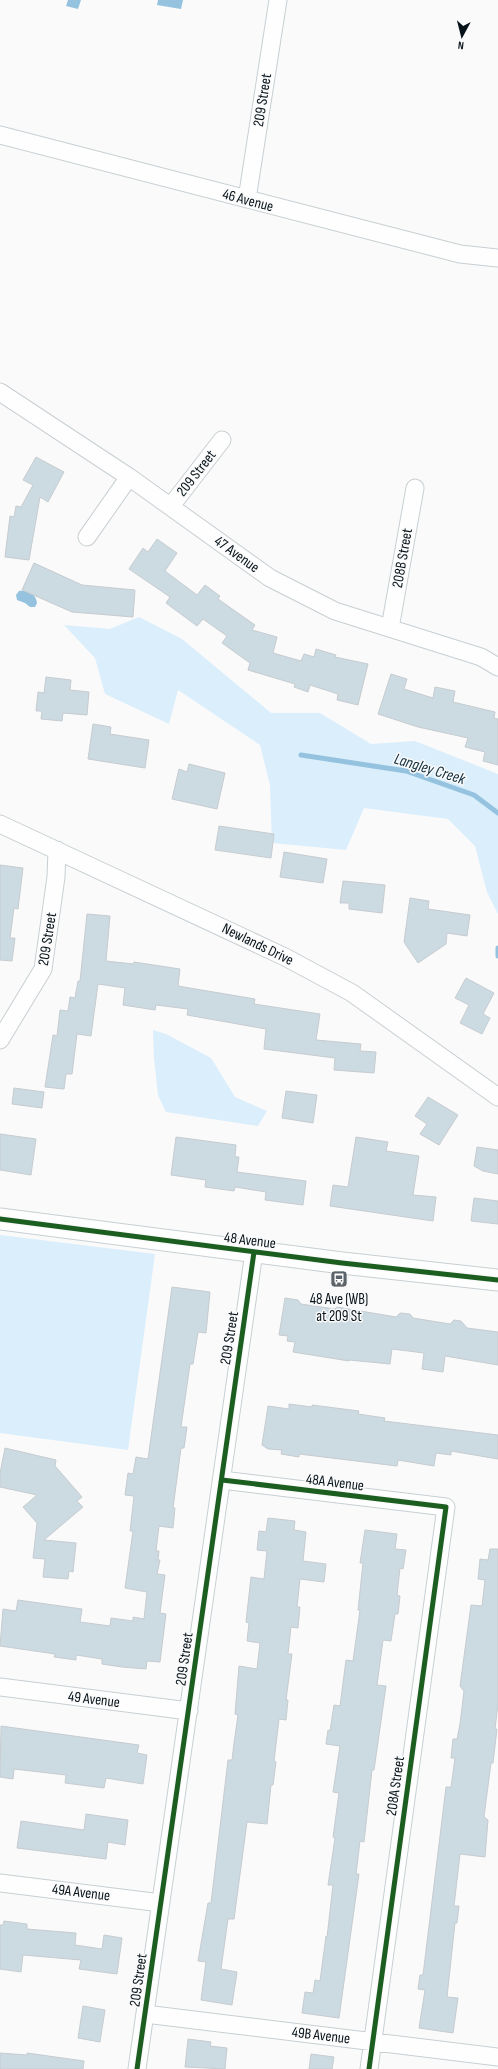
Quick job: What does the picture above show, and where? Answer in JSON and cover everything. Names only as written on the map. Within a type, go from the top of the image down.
[{"type":"main road","name":"48 Avenue","points":[[0,1219],[254,1252],[498,1280]]},
{"type":"street","name":"209 Street","points":[[247,199],[278,0]]},
{"type":"street","name":"46 Avenue","points":[[0,135],[460,254],[498,258]]},
{"type":"street","name":"47 Avenue","points":[[0,392],[129,477],[270,578],[335,611],[481,657],[498,667]]},
{"type":"street","name":"209 Street","points":[[171,506],[222,440]]},
{"type":"street","points":[[88,537],[129,477]]},
{"type":"street","name":"208B Street","points":[[390,628],[415,488]]},
{"type":"street","name":"Newlands Drive","points":[[0,824],[285,957],[322,976],[352,993],[498,1097]]},
{"type":"street","name":"209 Street","points":[[0,1040],[39,979],[43,969],[56,877],[56,850]]},
{"type":"street","name":"209 Street","points":[[137,2069],[254,1252]]},
{"type":"street","name":"48A Avenue","points":[[222,1480],[446,1507]]},
{"type":"street","name":"208A Street","points":[[369,2069],[446,1507]]},
{"type":"street","name":"49 Avenue","points":[[0,1687],[188,1711]]},
{"type":"street","name":"49A Avenue","points":[[0,1883],[161,1903]]},
{"type":"street","name":"49B Avenue","points":[[145,2014],[498,2058]]},
{"type":"shaded area","points":[[139,617],[182,639],[271,713],[320,713],[371,744],[415,741],[498,774],[498,914],[487,892],[475,846],[448,819],[364,808],[346,850],[272,843],[270,785],[260,745],[178,690],[169,724],[105,694],[95,658],[64,625],[110,629]]},
{"type":"shaded area","points":[[153,1030],[166,1034],[211,1058],[235,1097],[267,1111],[258,1126],[166,1112],[158,1095]]},
{"type":"shaded area","points":[[0,1235],[155,1254],[128,1450],[0,1433]]},
{"type":"water","points":[[68,0],[81,0],[78,9],[66,6]]},
{"type":"water","points":[[158,0],[183,0],[181,9],[157,5]]},
{"type":"water","points":[[19,591],[28,592],[35,597],[37,603],[35,607],[30,607],[17,600],[16,595]]},
{"type":"building","points":[[36,457],[64,472],[48,502],[40,497],[29,560],[5,557],[10,516],[14,517],[16,506],[21,507],[33,485],[23,480]]},
{"type":"building","points":[[157,539],[177,553],[165,571],[197,595],[205,585],[220,596],[218,599],[255,625],[252,630],[277,637],[273,653],[301,661],[304,654],[314,657],[316,649],[336,655],[335,657],[368,664],[358,705],[337,700],[338,694],[310,685],[308,692],[294,687],[295,684],[248,670],[250,663],[222,643],[227,636],[203,619],[197,626],[166,603],[170,597],[129,569],[143,548],[148,552]]},
{"type":"building","points":[[34,563],[82,585],[135,590],[133,617],[72,612],[22,590]]},
{"type":"building","points":[[391,674],[407,679],[404,689],[433,698],[435,687],[455,691],[453,702],[495,712],[494,718],[498,719],[498,765],[483,761],[485,752],[465,747],[468,738],[418,727],[378,714]]},
{"type":"building","points":[[46,677],[71,680],[70,690],[89,692],[87,715],[63,713],[62,721],[41,719],[42,711],[36,711],[38,692],[44,693]]},
{"type":"building","points":[[93,724],[111,727],[110,734],[149,740],[145,768],[88,759]]},
{"type":"building","points":[[189,764],[225,773],[217,809],[172,799],[179,769],[187,772]]},
{"type":"building","points":[[219,826],[274,834],[271,858],[215,850]]},
{"type":"building","points":[[284,852],[327,859],[323,883],[280,877]]},
{"type":"building","points":[[0,865],[23,868],[18,909],[14,908],[10,938],[15,938],[12,961],[0,960]]},
{"type":"building","points":[[343,881],[385,885],[382,913],[349,909],[349,903],[340,903]]},
{"type":"building","points":[[410,898],[429,901],[428,909],[470,915],[467,936],[447,933],[446,944],[418,963],[404,942]]},
{"type":"building","points":[[87,914],[110,916],[106,961],[133,964],[134,962],[180,969],[178,986],[255,999],[254,1004],[320,1014],[316,1040],[361,1044],[360,1051],[376,1052],[374,1073],[334,1070],[335,1058],[264,1049],[266,1029],[187,1015],[188,1009],[156,1005],[155,1010],[123,1005],[125,988],[98,984],[91,1036],[77,1034],[72,1074],[66,1074],[64,1089],[45,1087],[53,1035],[57,1036],[60,1010],[68,1011],[70,997],[75,998],[78,981],[80,981]]},
{"type":"building","points":[[466,978],[494,993],[483,1014],[490,1018],[482,1034],[460,1023],[469,1005],[455,998]]},
{"type":"building","points":[[14,1088],[44,1092],[42,1108],[12,1104]]},
{"type":"building","points":[[286,1091],[317,1095],[313,1123],[282,1118]]},
{"type":"building","points":[[428,1097],[458,1115],[439,1145],[420,1134],[427,1124],[415,1116]]},
{"type":"building","points":[[0,1134],[36,1139],[31,1175],[0,1170]]},
{"type":"building","points":[[176,1137],[236,1145],[235,1157],[239,1157],[237,1172],[306,1181],[303,1205],[265,1200],[266,1192],[235,1187],[234,1191],[205,1187],[206,1180],[171,1175]]},
{"type":"building","points":[[356,1137],[388,1142],[386,1151],[419,1156],[413,1195],[436,1197],[433,1221],[330,1206],[333,1185],[348,1187]]},
{"type":"building","points":[[477,1147],[498,1150],[498,1174],[483,1171],[474,1166]]},
{"type":"building","points":[[474,1198],[498,1201],[498,1224],[471,1221]]},
{"type":"building","points":[[172,1287],[210,1292],[206,1333],[198,1332],[193,1364],[190,1364],[181,1427],[187,1427],[184,1448],[181,1448],[173,1508],[175,1508],[173,1528],[159,1526],[156,1551],[159,1551],[158,1560],[160,1560],[157,1574],[165,1575],[160,1613],[166,1614],[160,1662],[147,1661],[146,1669],[122,1667],[102,1664],[102,1659],[76,1655],[76,1660],[54,1657],[55,1654],[0,1646],[3,1609],[16,1611],[18,1600],[82,1609],[80,1622],[110,1626],[111,1618],[133,1621],[133,1617],[144,1619],[147,1592],[125,1588],[133,1531],[130,1531],[134,1496],[125,1495],[128,1473],[133,1474],[136,1457],[148,1459]]},
{"type":"building","points":[[285,1298],[298,1300],[301,1304],[335,1309],[337,1307],[396,1317],[400,1313],[410,1314],[413,1318],[450,1324],[454,1320],[461,1321],[467,1328],[498,1332],[498,1365],[445,1356],[443,1372],[422,1369],[424,1353],[392,1349],[390,1364],[349,1361],[293,1352],[295,1342],[287,1341],[288,1336],[279,1335]]},
{"type":"building","points":[[289,1404],[312,1407],[312,1405],[359,1411],[358,1414],[385,1418],[384,1421],[498,1435],[498,1459],[451,1451],[451,1455],[436,1453],[434,1466],[398,1460],[397,1466],[299,1454],[299,1457],[281,1454],[282,1450],[268,1449],[262,1445],[268,1406],[289,1409]]},
{"type":"building","points":[[5,1448],[56,1460],[55,1466],[82,1497],[77,1501],[83,1507],[44,1540],[76,1543],[73,1572],[69,1571],[68,1579],[43,1577],[45,1559],[33,1558],[37,1523],[23,1507],[37,1495],[0,1487],[0,1473]]},
{"type":"building","points":[[268,1518],[295,1521],[294,1530],[306,1532],[303,1561],[326,1564],[324,1582],[300,1579],[297,1607],[300,1607],[298,1628],[291,1627],[288,1654],[292,1654],[286,1700],[288,1700],[286,1720],[279,1719],[274,1761],[276,1762],[273,1785],[271,1785],[267,1824],[247,1822],[234,1919],[228,1919],[221,1969],[237,1972],[232,2005],[201,2000],[206,1962],[198,1961],[208,1903],[211,1903],[228,1760],[232,1760],[238,1715],[235,1714],[239,1666],[257,1669],[260,1643],[247,1641],[249,1623],[246,1622],[251,1577],[264,1579],[267,1551],[257,1550],[259,1531],[266,1532]]},
{"type":"building","points":[[365,1530],[397,1534],[395,1549],[406,1550],[403,1569],[400,1568],[397,1595],[400,1596],[398,1614],[395,1614],[391,1641],[383,1640],[377,1685],[386,1686],[374,1770],[372,1770],[364,1842],[360,1841],[356,1874],[359,1874],[339,2018],[302,2013],[305,1992],[313,1993],[315,1980],[320,1981],[326,1936],[327,1937],[333,1885],[328,1885],[335,1838],[333,1837],[339,1793],[333,1792],[340,1746],[326,1744],[328,1730],[330,1731],[334,1705],[340,1706],[346,1660],[353,1661],[360,1610],[358,1610],[363,1563],[360,1563]]},
{"type":"building","points":[[490,1549],[498,1549],[498,1704],[495,1729],[497,1729],[484,1817],[488,1820],[485,1857],[460,1854],[454,1906],[459,1906],[457,1923],[455,1923],[447,1997],[458,1998],[453,2033],[419,2028],[425,1990],[418,1989],[420,1975],[423,1975],[446,1787],[451,1787],[455,1758],[451,1758],[453,1739],[457,1739],[460,1724],[464,1691],[460,1686],[471,1605],[482,1606],[485,1580],[478,1579],[480,1559],[488,1560]]},
{"type":"building","points":[[1,1726],[139,1745],[137,1753],[147,1755],[143,1784],[106,1778],[104,1788],[65,1783],[66,1775],[14,1769],[13,1779],[0,1777]]},
{"type":"building","points":[[86,1814],[128,1820],[125,1845],[108,1842],[106,1859],[17,1848],[21,1821],[84,1830]]},
{"type":"building","points":[[4,1921],[27,1924],[27,1929],[76,1933],[75,1945],[102,1949],[104,1935],[122,1938],[117,1974],[79,1969],[81,1960],[23,1955],[21,1972],[0,1969],[0,1925],[3,1925]]},
{"type":"building","points":[[83,2006],[105,2010],[100,2042],[78,2038]]},
{"type":"building","points":[[188,2039],[211,2042],[210,2046],[227,2048],[225,2069],[185,2067]]},
{"type":"building","points":[[0,2053],[27,2055],[27,2053],[84,2061],[83,2069],[0,2069]]},
{"type":"building","points":[[311,2054],[334,2057],[332,2069],[309,2069]]},
{"type":"waterway","name":"Langley Creek","points":[[301,755],[406,771],[474,795],[498,813]]},
{"type":"waterway","name":"Langley Creek","points":[[498,948],[498,956]]},
{"type":"cycle path","points":[[0,1219],[342,1263],[498,1280]]},
{"type":"cycle path","points":[[137,2069],[254,1252]]},
{"type":"cycle path","points":[[222,1480],[446,1507],[369,2069]]},
{"type":"place","name":"48 Ave (WB) at 209 St","points":[[339,1279]]}]
